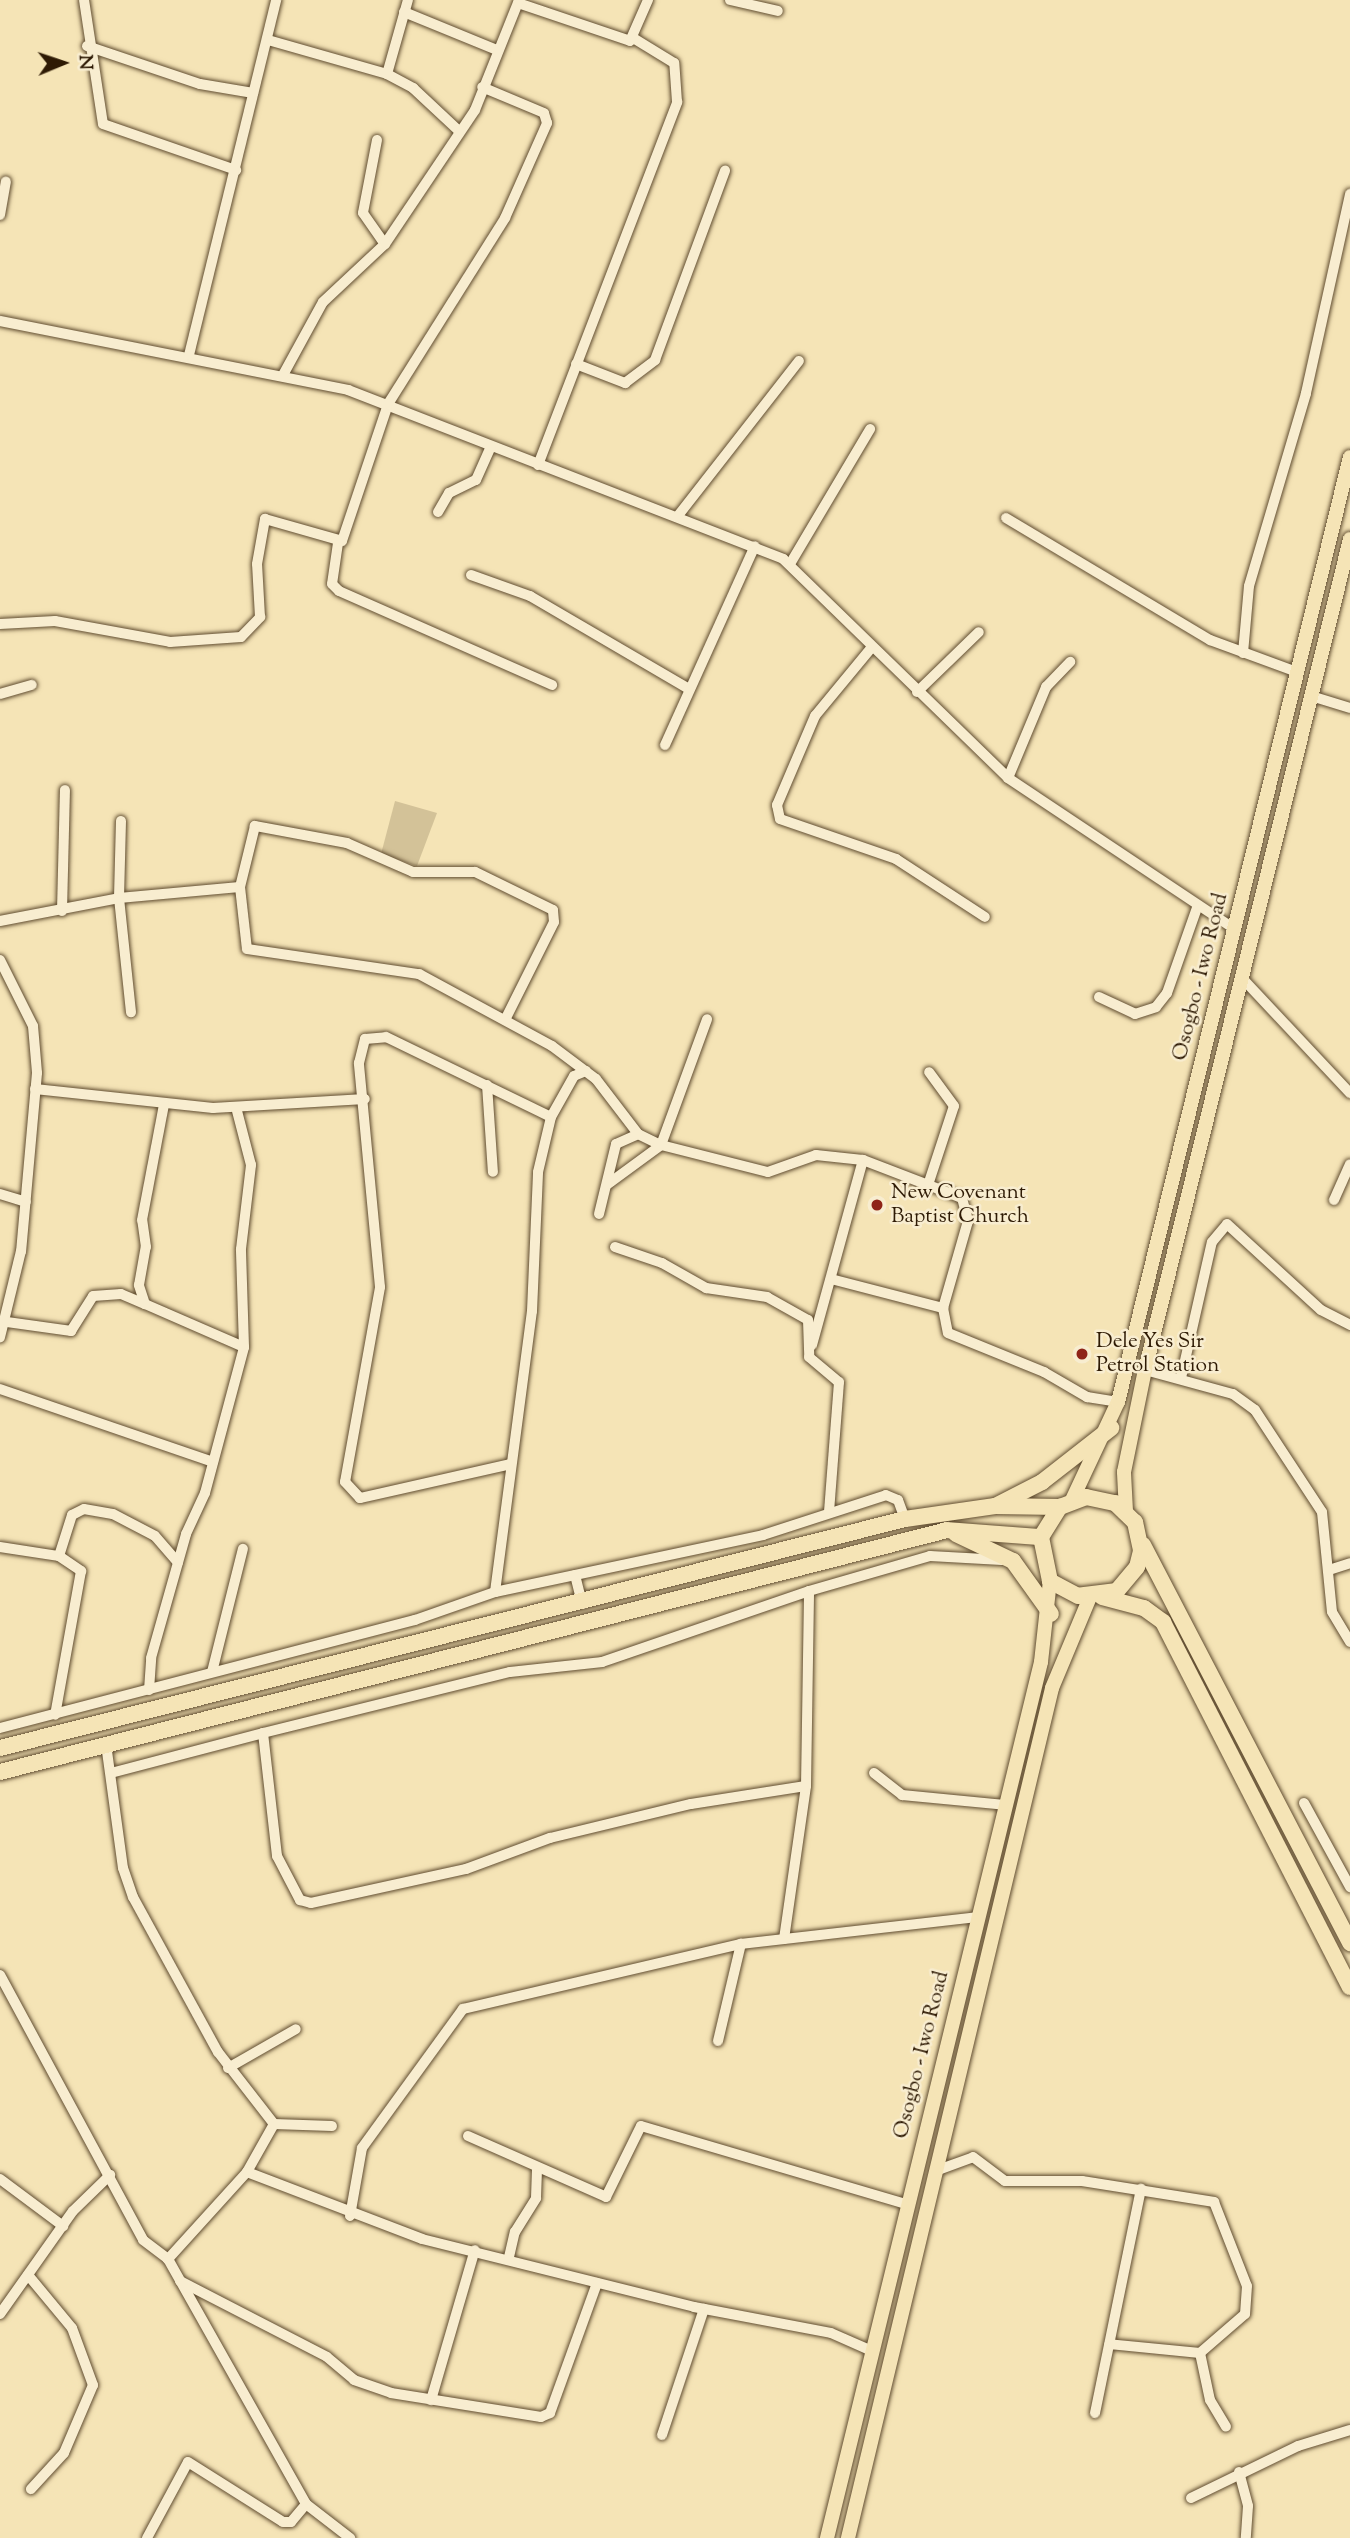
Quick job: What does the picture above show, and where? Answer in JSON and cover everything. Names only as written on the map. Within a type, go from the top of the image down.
[{"type":"highway","points":[[995,1506],[1042,1482],[1111,1428]]},
{"type":"highway","points":[[0,1748],[582,1604],[905,1519],[995,1506],[1066,1504],[1101,1498],[1126,1511],[1140,1535],[1153,1574],[1186,1625],[1350,1943]]},
{"type":"highway","points":[[1066,1504],[1041,1537],[1050,1581],[1096,1597],[1144,1608],[1163,1622],[1350,1987]]},
{"type":"highway","points":[[0,1772],[947,1530],[1041,1537]]},
{"type":"highway","points":[[947,1530],[1013,1561],[1051,1614]]},
{"type":"highway","points":[[1096,1597],[1117,1591],[1137,1567],[1140,1535]]},
{"type":"highway","points":[[390,1650],[397,1671]]},
{"type":"main road","name":"Osogbo - Iwo Road","points":[[1066,1504],[1111,1428],[1350,457]]},
{"type":"main road","name":"Osogbo - Iwo Road","points":[[1126,1511],[1124,1472],[1145,1370],[1350,539]]},
{"type":"main road","name":"Osogbo - Iwo Road","points":[[827,2538],[1051,1614],[1050,1581]]},
{"type":"main road","name":"Osogbo - Iwo Road","points":[[848,2538],[1052,1688],[1096,1597]]},
{"type":"street","points":[[84,0],[87,46],[103,124],[236,170]]},
{"type":"street","points":[[189,355],[276,0]]},
{"type":"street","points":[[387,74],[408,0]]},
{"type":"street","points":[[635,39],[648,0]]},
{"type":"street","points":[[730,0],[778,11]]},
{"type":"street","points":[[283,375],[323,302],[385,244],[458,130],[482,87],[519,2],[622,41],[635,39],[674,64],[677,102],[538,464]]},
{"type":"street","points":[[404,12],[497,50]]},
{"type":"street","points":[[268,40],[387,74],[413,88],[458,130]]},
{"type":"street","points":[[87,46],[200,84],[253,93]]},
{"type":"street","points":[[482,87],[544,113],[547,123],[505,218],[388,404],[338,543],[332,584],[339,591],[552,685]]},
{"type":"street","points":[[377,140],[363,213],[385,244]]},
{"type":"street","points":[[576,364],[625,383],[655,360],[725,171]]},
{"type":"street","points":[[0,215],[6,182]]},
{"type":"street","points":[[1243,653],[1249,586],[1306,393],[1350,194]]},
{"type":"street","points":[[0,321],[283,375],[388,404],[491,447],[755,546],[790,564],[1007,778],[1234,929]]},
{"type":"street","points":[[677,517],[799,360]]},
{"type":"street","points":[[790,564],[870,429]]},
{"type":"street","points":[[438,512],[450,493],[476,480],[491,447]]},
{"type":"street","points":[[1006,518],[1210,640],[1297,672]]},
{"type":"street","points":[[0,624],[55,621],[170,642],[241,637],[260,617],[261,522],[283,521],[338,543]]},
{"type":"street","points":[[665,745],[686,687],[755,546]]},
{"type":"street","points":[[471,575],[530,596],[686,687]]},
{"type":"street","points":[[917,692],[979,632]]},
{"type":"street","points":[[872,647],[816,716],[777,814],[804,830],[896,859],[985,917]]},
{"type":"street","points":[[1007,778],[1046,687],[1070,662]]},
{"type":"street","points":[[0,694],[32,685]]},
{"type":"street","points":[[1311,696],[1350,708]]},
{"type":"street","points":[[62,911],[65,790]]},
{"type":"street","points":[[121,821],[119,898],[131,1012]]},
{"type":"street","points":[[506,1018],[554,922],[553,910],[475,872],[413,872],[346,843],[255,826],[240,887],[247,949],[410,971],[506,1018],[586,1071],[596,1079],[638,1134],[661,1145],[768,1172],[816,1155],[863,1160],[962,1198],[968,1212],[943,1308],[948,1333],[1044,1372],[1087,1397],[1118,1402]]},
{"type":"street","points":[[0,921],[119,898],[240,887]]},
{"type":"street","points":[[1099,996],[1135,1014],[1156,1007],[1167,993],[1198,905]]},
{"type":"street","points":[[0,962],[33,1026],[35,1089],[26,1202],[7,1322],[0,1337]]},
{"type":"street","points":[[1242,978],[1350,1093]]},
{"type":"street","points":[[608,1184],[661,1145],[708,1019]]},
{"type":"street","points":[[511,1464],[360,1498],[345,1482],[380,1287],[365,1099],[359,1063],[365,1039],[386,1037],[551,1117]]},
{"type":"street","points":[[495,1591],[532,1311],[538,1172],[551,1117],[575,1076],[586,1071]]},
{"type":"street","points":[[928,1185],[954,1106],[929,1072]]},
{"type":"street","points":[[575,1076],[596,1079]]},
{"type":"street","points":[[487,1085],[493,1172]]},
{"type":"street","points":[[35,1089],[164,1105],[236,1107],[365,1099]]},
{"type":"street","points":[[145,1304],[139,1284],[146,1247],[142,1220],[164,1105]]},
{"type":"street","points":[[149,1690],[150,1658],[178,1562],[213,1462],[244,1347],[241,1248],[250,1165],[236,1107]]},
{"type":"street","points":[[599,1213],[616,1144],[638,1134]]},
{"type":"street","points":[[809,1357],[863,1160]]},
{"type":"street","points":[[1334,1200],[1350,1164]]},
{"type":"street","points":[[0,1194],[26,1202]]},
{"type":"street","points":[[1181,1378],[1212,1242],[1227,1224],[1321,1310],[1350,1325]]},
{"type":"street","points":[[615,1247],[662,1263],[706,1288],[767,1297],[799,1311],[808,1320],[809,1357],[839,1382],[829,1512]]},
{"type":"street","points":[[831,1279],[943,1308]]},
{"type":"street","points":[[7,1322],[71,1331],[93,1296],[121,1294],[244,1347]]},
{"type":"street","points":[[1145,1370],[1233,1394],[1255,1410],[1318,1502],[1329,1570],[1332,1612],[1350,1642]]},
{"type":"street","points":[[0,1389],[213,1462]]},
{"type":"street","points":[[0,1728],[415,1620],[495,1591],[763,1535],[886,1495],[898,1500],[905,1519]]},
{"type":"street","points":[[59,1556],[72,1515],[84,1509],[113,1514],[155,1536],[178,1562]]},
{"type":"street","points":[[0,1547],[59,1556],[81,1571],[55,1715]]},
{"type":"street","points":[[212,1672],[243,1549]]},
{"type":"street","points":[[111,1773],[510,1672],[601,1662],[809,1591],[930,1556],[1013,1561]]},
{"type":"street","points":[[1329,1570],[1350,1563]]},
{"type":"street","points":[[575,1575],[582,1604]]},
{"type":"street","points":[[784,1939],[806,1786],[809,1591]]},
{"type":"street","points":[[183,1681],[184,1701]]},
{"type":"street","points":[[263,1733],[277,1856],[300,1900],[311,1903],[466,1869],[550,1838],[691,1804],[806,1786]]},
{"type":"street","points":[[106,1744],[123,1868],[133,1897],[228,2068],[274,2124],[332,2126]]},
{"type":"street","points":[[874,1773],[902,1795],[1005,1805]]},
{"type":"street","points":[[1304,1803],[1350,1887]]},
{"type":"street","points":[[350,2216],[362,2148],[463,2009],[741,1944],[978,1917]]},
{"type":"street","points":[[718,2040],[741,1944]]},
{"type":"street","points":[[0,1975],[143,2240],[168,2259],[306,2504],[350,2538]]},
{"type":"street","points":[[228,2068],[296,2029]]},
{"type":"street","points":[[168,2259],[247,2172],[274,2124]]},
{"type":"street","points":[[468,2136],[537,2169],[606,2197],[641,2126],[906,2204]]},
{"type":"street","points":[[938,2170],[973,2157],[1005,2181],[1142,2189],[1208,2197],[1234,2240],[1247,2286],[1245,2315],[1200,2353],[1109,2344]]},
{"type":"street","points":[[509,2257],[515,2232],[536,2198],[537,2169]]},
{"type":"street","points":[[247,2172],[350,2216],[597,2283],[704,2309],[831,2333],[872,2351]]},
{"type":"street","points":[[0,2313],[63,2226],[110,2175]]},
{"type":"street","points":[[0,2179],[63,2226]]},
{"type":"street","points":[[1095,2413],[1142,2189]]},
{"type":"street","points":[[431,2400],[475,2250]]},
{"type":"street","points":[[28,2275],[72,2328],[93,2385],[64,2453],[31,2489]]},
{"type":"street","points":[[180,2281],[327,2357],[354,2380],[431,2400],[546,2417],[597,2283]]},
{"type":"street","points":[[662,2435],[704,2309]]},
{"type":"street","points":[[1200,2353],[1210,2400],[1226,2427]]},
{"type":"street","points":[[1191,2498],[1239,2472],[1349,2435]]},
{"type":"street","points":[[147,2538],[188,2462],[283,2522],[291,2522],[306,2504]]},
{"type":"street","points":[[1239,2472],[1248,2506],[1246,2538]]},
{"type":"shaded area","points":[[395,801],[437,813],[417,866],[381,854]]},
{"type":"place","name":"New Covenant Baptist Church","points":[[877,1205]]},
{"type":"place","name":"Dele Yes Sir Petrol Station","points":[[1082,1354]]}]
